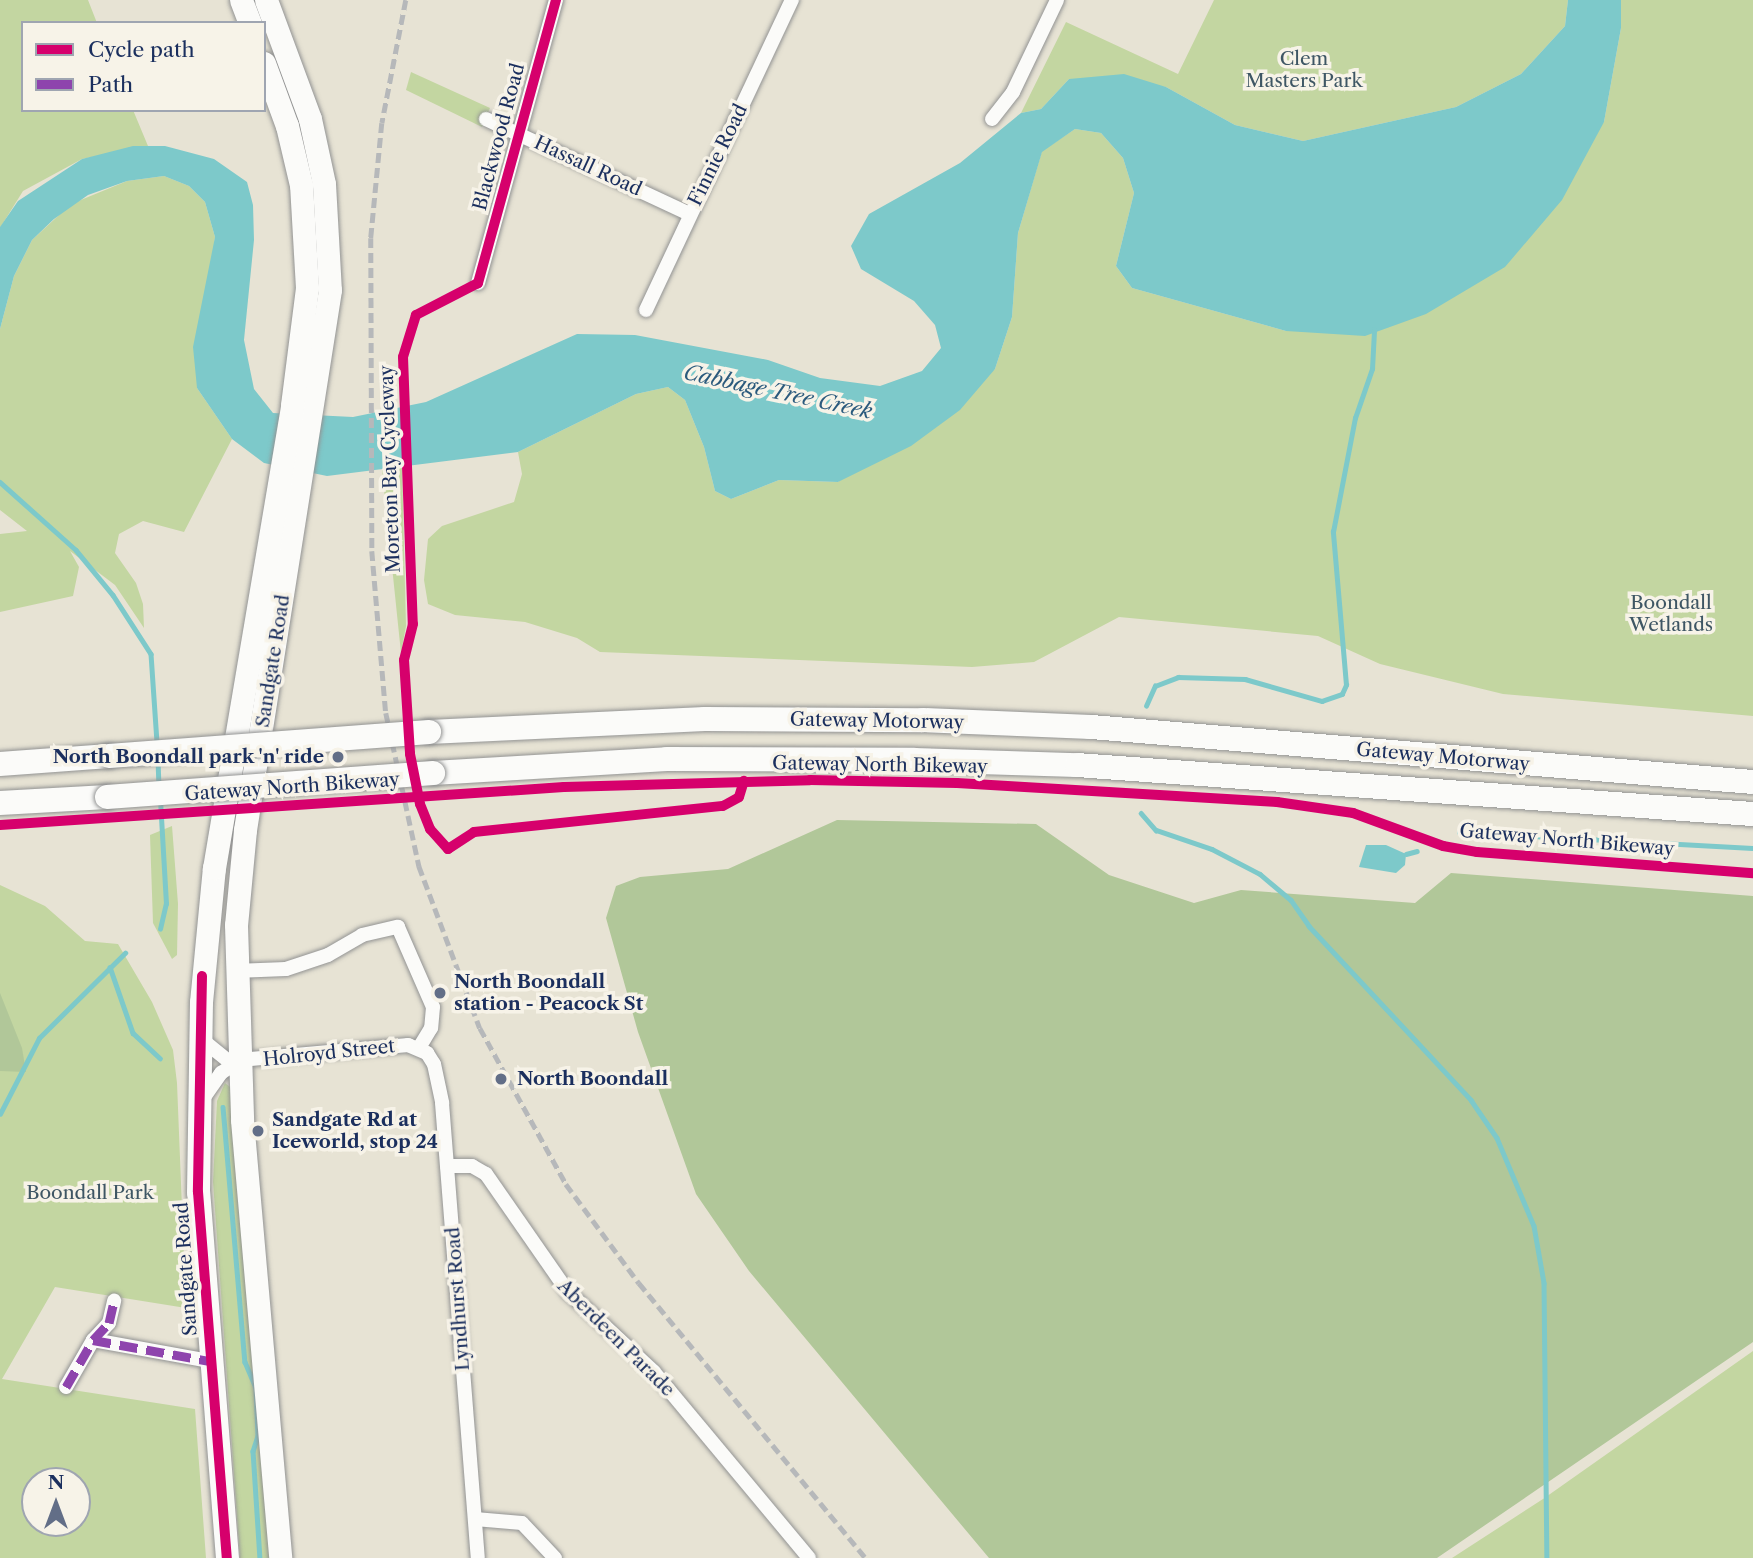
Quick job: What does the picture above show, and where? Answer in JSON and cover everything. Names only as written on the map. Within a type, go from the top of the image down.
[{"type":"highway","points":[[241,0],[249,21]]},
{"type":"highway","points":[[266,0],[310,119],[313,184]]},
{"type":"highway","points":[[266,68],[287,126],[313,184]]},
{"type":"highway","name":"Sandgate Road","points":[[227,1558],[210,1361],[197,1107],[199,1036],[214,868],[303,406],[330,290],[313,184]]},
{"type":"highway","name":"Sandgate Road","points":[[280,1558],[239,1061],[235,971],[245,830],[288,493]]},
{"type":"highway","name":"Gateway Motorway","points":[[0,764],[429,732],[705,719],[923,720],[1091,727],[1753,782]]},
{"type":"highway","name":"Gateway Motorway","points":[[0,803],[667,760],[914,760],[1077,765],[1753,814]]},
{"type":"street","name":"Blackwood Road","points":[[478,283],[556,0]]},
{"type":"street","name":"Finnie Road","points":[[646,310],[792,0]]},
{"type":"street","points":[[992,119],[1013,92],[1057,0]]},
{"type":"street","name":"Hassall Road","points":[[486,119],[690,214]]},
{"type":"street","points":[[235,971],[286,969],[328,955],[362,935],[398,927],[433,1007],[431,1028],[419,1048]]},
{"type":"street","points":[[199,1036],[220,1057],[239,1061]]},
{"type":"street","name":"Holroyd Street","points":[[239,1061],[400,1045],[419,1048]]},
{"type":"street","name":"Lyndhurst Road","points":[[419,1048],[433,1064],[439,1082],[478,1558]]},
{"type":"street","points":[[197,1107],[221,1073],[239,1061]]},
{"type":"street","name":"Aberdeen Parade","points":[[447,1166],[472,1166],[486,1174],[568,1292],[654,1372],[809,1558]]},
{"type":"street","points":[[66,1387],[93,1340],[109,1323],[114,1301]]},
{"type":"street","points":[[93,1340],[210,1361]]},
{"type":"street","points":[[475,1519],[522,1523],[555,1558]]},
{"type":"green space","points":[[0,0],[88,0],[96,21],[21,21],[21,112],[134,112],[148,146],[82,159],[23,191],[0,228]]},
{"type":"green space","name":"Clem Masters Park","points":[[1214,0],[1568,0],[1565,26],[1521,74],[1456,107],[1303,141],[1235,125],[1166,87],[1069,79],[1041,109],[1021,113],[1066,22],[1178,74]]},
{"type":"green space","name":"Boondall Wetlands","points":[[1621,0],[1753,0],[1753,716],[1503,694],[1380,664],[1318,636],[1119,617],[1034,662],[972,667],[600,652],[577,638],[525,622],[455,615],[428,604],[424,580],[428,539],[442,526],[514,502],[522,474],[518,452],[636,394],[668,387],[685,400],[704,447],[715,491],[731,499],[779,480],[838,482],[995,369],[1012,317],[1018,233],[1042,151],[1075,129],[1101,133],[1123,158],[1134,193],[1116,266],[1132,288],[1286,331],[1604,122],[1621,28]]},
{"type":"green space","points":[[411,72],[490,108],[482,127],[406,90]]},
{"type":"green space","points":[[164,176],[189,186],[205,202],[215,237],[197,388],[232,439],[184,532],[143,521],[119,534],[115,553],[136,583],[143,604],[144,628],[115,585],[70,551],[79,567],[73,596],[0,612],[0,534],[27,531],[0,510],[0,329],[14,276],[32,240],[71,204],[127,181]]},
{"type":"green space","points":[[402,467],[406,626],[401,653],[382,470]]},
{"type":"green space","points":[[837,820],[1036,824],[1109,875],[1194,903],[1241,890],[1415,903],[1451,873],[1753,896],[1753,1342],[1437,1558],[989,1558],[749,1271],[696,1194],[638,1032],[606,918],[616,886],[640,877],[728,869]]},
{"type":"green space","points":[[172,826],[178,904],[177,955],[172,959],[153,923],[150,835]]},
{"type":"green space","name":"Boondall Park","points":[[0,885],[45,906],[85,941],[118,944],[152,1002],[173,1050],[177,1083],[186,1308],[55,1287],[2,1379],[195,1409],[206,1558],[0,1558]]},
{"type":"green space","points":[[0,993],[22,1048],[26,1072],[0,1071]]},
{"type":"green space","points":[[225,1083],[230,1087],[274,1558],[240,1558],[213,1182],[217,1101]]},
{"type":"green space","points":[[1753,1351],[1753,1558],[1452,1558],[1543,1499]]},
{"type":"water","name":"Cabbage Tree Creek","points":[[1568,0],[1621,0],[1621,28],[1604,122],[1562,200],[1505,267],[1426,314],[1365,336],[1286,331],[1132,288],[1116,266],[1134,193],[1123,158],[1101,133],[1075,129],[1042,152],[1018,233],[1012,317],[995,369],[960,410],[911,446],[838,482],[779,480],[731,499],[715,491],[704,447],[685,400],[668,387],[636,394],[518,452],[327,476],[264,463],[232,439],[197,388],[193,347],[215,237],[205,202],[189,186],[164,176],[127,181],[88,195],[54,219],[32,240],[14,276],[0,329],[0,227],[18,201],[82,159],[133,146],[165,146],[214,159],[247,182],[253,205],[254,240],[244,340],[254,389],[273,413],[353,417],[426,402],[577,334],[635,335],[768,360],[820,378],[880,386],[922,371],[941,348],[935,325],[914,301],[861,269],[851,246],[869,214],[960,163],[1021,113],[1041,109],[1069,79],[1124,74],[1166,87],[1235,125],[1303,141],[1456,107],[1521,74],[1565,26]]},
{"type":"water","points":[[1366,845],[1386,845],[1406,854],[1405,865],[1396,873],[1359,867]]},
{"type":"waterway","points":[[1146,706],[1155,686],[1178,677],[1245,679],[1322,701],[1342,694],[1346,685],[1333,532],[1355,418],[1372,369],[1374,330]]},
{"type":"waterway","points":[[0,482],[76,550],[113,595],[151,654],[157,743]]},
{"type":"waterway","points":[[158,759],[159,785]]},
{"type":"waterway","points":[[160,801],[166,904],[160,929]]},
{"type":"waterway","points":[[1141,813],[1156,830],[1212,849],[1260,874],[1291,900],[1309,926],[1471,1100],[1497,1138],[1534,1226],[1544,1283],[1547,1558]]},
{"type":"waterway","points":[[1459,832],[1753,848]]},
{"type":"waterway","points":[[1406,854],[1417,851]]},
{"type":"waterway","points":[[0,1114],[39,1038],[125,953]]},
{"type":"waterway","points":[[110,967],[133,1033],[160,1058]]},
{"type":"waterway","points":[[223,1107],[245,1362],[256,1388],[258,1436],[253,1451],[260,1558]]},
{"type":"railway","points":[[406,0],[382,123],[371,238],[372,551],[386,713],[419,866],[480,1028],[566,1184],[639,1283],[866,1558]]},
{"type":"marked path","points":[[93,1340],[109,1323],[114,1301]]},
{"type":"marked path","points":[[66,1387],[93,1340],[210,1361]]},
{"type":"cycle path","name":"Moreton Bay Cycleway","points":[[556,0],[478,283],[416,315],[403,357],[413,624],[404,660],[410,754],[420,804],[430,829],[448,849],[474,832],[723,806],[739,797],[744,781]]},
{"type":"cycle path","name":"Gateway North Bikeway","points":[[0,825],[564,787],[810,780],[957,783],[1277,802],[1353,813],[1443,846],[1477,852],[1753,873]]},
{"type":"cycle path","points":[[202,976],[198,1192],[227,1558]]},
{"type":"place","name":"North Boondall park 'n' ride","points":[[338,757]]},
{"type":"place","name":"North Boondall station - Peacock St","points":[[440,993]]},
{"type":"place","name":"North Boondall","points":[[501,1079]]},
{"type":"place","name":"Sandgate Rd at Iceworld, stop 24","points":[[258,1131]]}]
